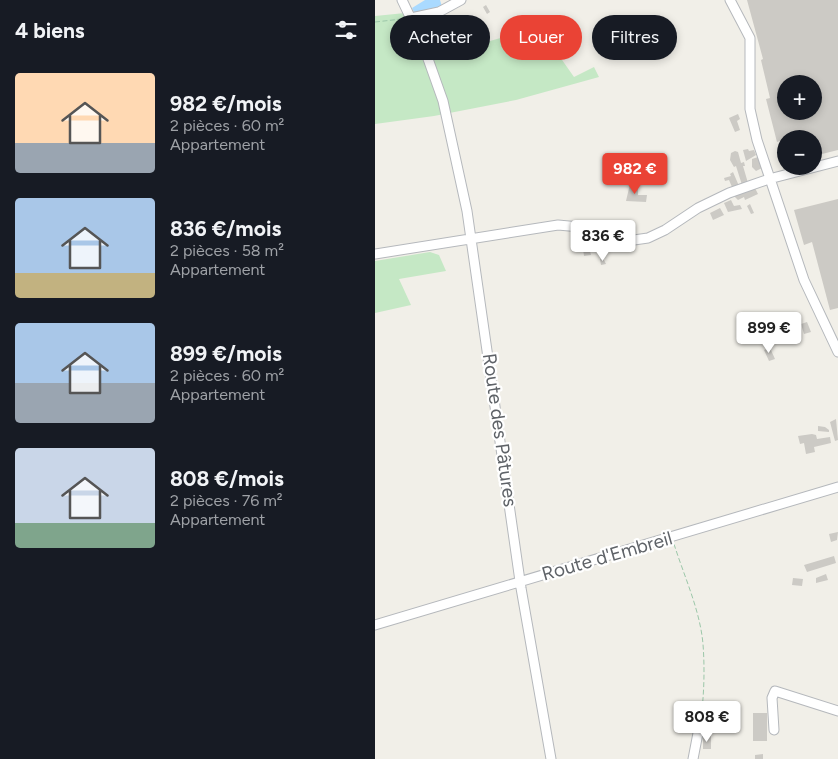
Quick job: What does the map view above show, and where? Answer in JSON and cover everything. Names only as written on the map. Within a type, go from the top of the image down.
[{"type":"street","name":"Route des Pâtures","points":[[401,0],[409,15]]},
{"type":"street","points":[[425,15],[439,12],[461,0]]},
{"type":"street","points":[[730,0],[750,38],[750,109],[769,178],[804,280],[838,352]]},
{"type":"street","name":"Route des Pâtures","points":[[429,60],[451,131],[472,240],[521,581],[551,759]]},
{"type":"street","points":[[375,254],[558,225],[580,227],[634,240],[648,238],[706,204],[769,178],[838,161]]},
{"type":"street","name":"Route d'Embreil","points":[[375,625],[838,487]]},
{"type":"street","points":[[774,730],[772,698],[775,691],[838,711]]},
{"type":"street","points":[[693,759],[698,733]]},
{"type":"path","points":[[375,22],[390,20]]},
{"type":"path","points":[[672,537],[697,617],[703,643],[703,704],[698,733]]},
{"type":"green space","points":[[405,13],[406,15],[390,15],[390,60],[490,60],[490,41],[500,38],[500,60],[562,60],[574,77],[594,67],[599,77],[516,100],[434,116],[375,124],[375,16]]},
{"type":"green space","points":[[430,252],[439,255],[446,271],[399,279],[411,305],[375,313],[375,261]]},
{"type":"water","points":[[425,0],[440,0],[442,7],[414,12],[412,8]]},
{"type":"building","points":[[747,0],[838,0],[838,150],[822,154],[822,130],[777,130],[777,142],[766,99],[770,98],[761,60],[763,59]]},
{"type":"building","points":[[486,5],[490,12],[487,14],[483,7]]},
{"type":"building","points":[[738,114],[740,119],[737,121],[740,130],[735,132],[729,118]]},
{"type":"building","points":[[748,149],[749,151],[754,150],[756,155],[746,161],[743,150]]},
{"type":"building","points":[[738,152],[741,163],[744,162],[745,166],[743,166],[748,183],[742,185],[736,166],[734,167],[730,160],[731,153]]},
{"type":"building","points":[[758,157],[762,168],[756,171],[752,167],[752,159]]},
{"type":"building","points":[[733,172],[739,186],[729,190],[732,187],[729,180],[725,181],[724,178],[731,176],[730,174]]},
{"type":"building","points":[[630,184],[638,184],[638,195],[647,195],[646,202],[626,201]]},
{"type":"building","points":[[755,188],[758,194],[745,200],[744,197],[738,200],[733,195],[746,189],[747,192]]},
{"type":"building","points":[[838,199],[838,308],[830,310],[812,242],[804,245],[794,210]]},
{"type":"building","points":[[731,200],[734,206],[740,205],[742,209],[728,212],[724,203]]},
{"type":"building","points":[[750,204],[754,213],[751,214],[747,206]]},
{"type":"building","points":[[720,208],[724,215],[713,220],[710,213]]},
{"type":"building","points":[[589,247],[591,255],[584,256],[583,249]]},
{"type":"building","points":[[603,258],[606,264],[601,265],[600,259]]},
{"type":"building","points":[[796,320],[797,325],[791,327],[793,332],[790,333],[788,323]]},
{"type":"building","points":[[807,322],[811,332],[804,334],[801,324]]},
{"type":"building","points":[[770,348],[775,359],[769,361],[764,350]]},
{"type":"building","points":[[836,419],[838,440],[835,441],[830,422]]},
{"type":"building","points":[[818,426],[825,427],[829,432],[818,431]]},
{"type":"building","points":[[816,435],[817,439],[830,437],[831,443],[814,447],[815,452],[806,454],[804,443],[800,444],[798,436]]},
{"type":"building","points":[[838,532],[837,540],[831,542],[829,534]]},
{"type":"building","points":[[834,556],[836,563],[807,572],[804,565]]},
{"type":"building","points":[[826,574],[828,580],[816,583],[816,578]]},
{"type":"building","points":[[793,578],[803,579],[802,586],[792,585]]},
{"type":"building","points":[[753,713],[767,713],[767,741],[753,741]]},
{"type":"building","points":[[711,736],[711,749],[703,749],[703,737]]},
{"type":"building","points":[[763,754],[763,759],[755,759],[755,755]]}]
